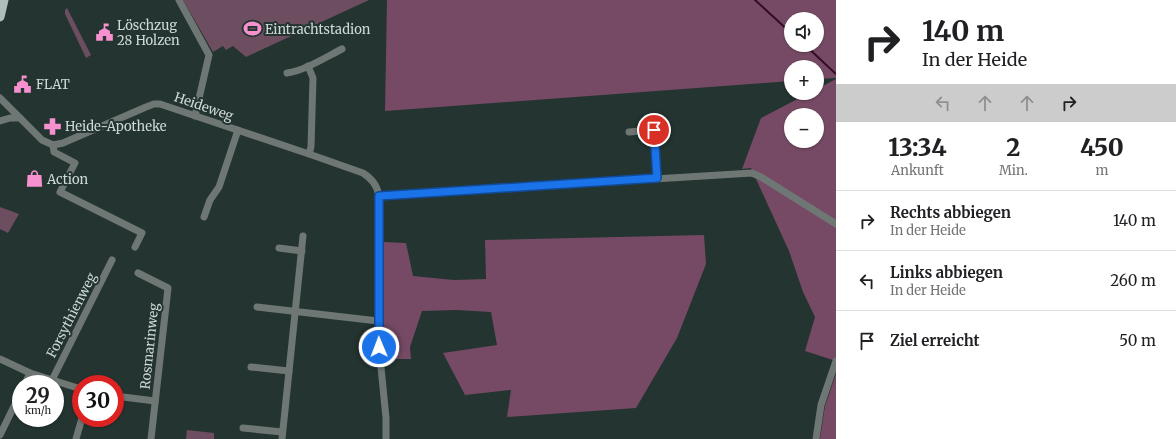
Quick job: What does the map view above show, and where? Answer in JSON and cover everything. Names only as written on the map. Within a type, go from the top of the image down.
[{"type":"main road","points":[[0,17],[4,0]]},
{"type":"street","points":[[179,0],[209,54],[195,116]]},
{"type":"street","points":[[287,73],[308,66],[342,49]]},
{"type":"street","points":[[308,66],[313,78],[312,147],[309,154]]},
{"type":"street","points":[[0,98],[42,140],[53,145],[54,152],[75,163],[60,192],[142,233],[135,247]]},
{"type":"street","name":"Heideweg","points":[[53,145],[63,143],[154,104],[160,104],[363,173],[369,177],[376,186],[379,196]]},
{"type":"street","points":[[0,121],[10,118],[20,118]]},
{"type":"street","points":[[204,217],[210,200],[219,188],[238,130]]},
{"type":"street","points":[[654,130],[657,178]]},
{"type":"street","points":[[629,132],[664,130]]},
{"type":"street","points":[[386,439],[386,418],[379,354],[378,321],[379,196],[752,173],[761,177],[836,224]]},
{"type":"street","points":[[244,428],[282,436],[303,236]]},
{"type":"street","points":[[279,248],[302,251]]},
{"type":"street","name":"Forsythienweg","points":[[54,375],[112,260]]},
{"type":"street","name":"Rosmarinweg","points":[[138,273],[168,288],[151,439]]},
{"type":"street","points":[[257,307],[378,321]]},
{"type":"street","points":[[0,359],[36,375]]},
{"type":"street","points":[[816,439],[821,406],[836,361]]},
{"type":"street","points":[[251,367],[289,371]]},
{"type":"street","points":[[124,397],[155,401]]},
{"type":"street","points":[[0,435],[12,410]]},
{"type":"street","points":[[76,439],[79,427]]},
{"type":"shaded area","name":"Eintrachtstadion","points":[[183,0],[369,0],[246,57],[233,46],[226,50],[223,46],[213,52]]},
{"type":"shaded area","points":[[387,0],[836,0],[836,78],[824,79],[824,60],[784,60],[784,82],[385,111]]},
{"type":"shaded area","points":[[67,8],[91,55],[86,58],[65,14],[65,10]]},
{"type":"shaded area","points":[[836,79],[836,361],[805,351],[815,317],[803,292],[789,251],[751,168],[742,169],[761,118],[796,100],[824,100],[824,85]]},
{"type":"shaded area","points":[[0,207],[19,214],[8,233],[0,229]]},
{"type":"shaded area","points":[[704,235],[706,264],[677,338],[636,408],[507,417],[511,390],[465,395],[443,353],[497,345],[491,312],[456,310],[422,311],[410,347],[411,359],[384,359],[382,322],[383,242],[406,243],[413,276],[454,280],[486,279],[485,240]]},
{"type":"shaded area","points":[[836,374],[836,439],[820,439],[825,406]]},
{"type":"shaded area","points":[[187,430],[214,433],[214,439],[186,439]]},
{"type":"waterway","points":[[755,0],[784,27]]},
{"type":"waterway","points":[[812,52],[836,74]]},
{"type":"place","name":"Eintrachtstadion","points":[[252,29]]},
{"type":"place","name":"Löschzug 28 Holzen","points":[[104,32]]},
{"type":"place","name":"FLAT","points":[[23,84]]},
{"type":"place","name":"Heide-Apotheke","points":[[52,126]]},
{"type":"place","name":"Action","points":[[34,179]]},
{"type":"route","points":[[379,347],[379,196],[657,178],[654,130]]}]
